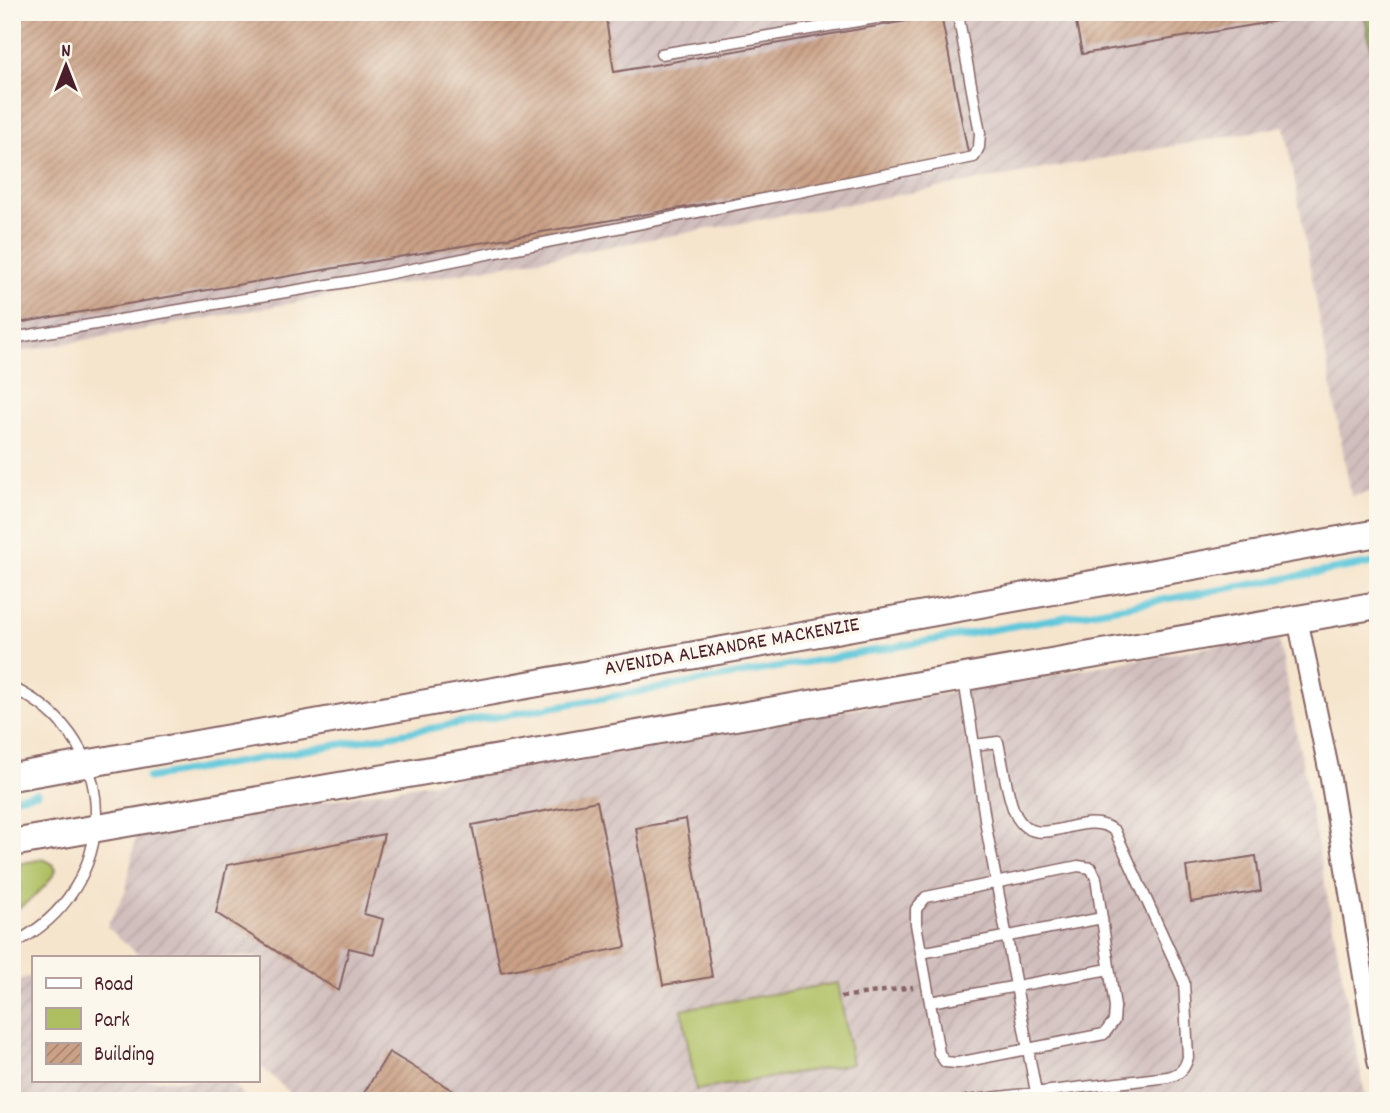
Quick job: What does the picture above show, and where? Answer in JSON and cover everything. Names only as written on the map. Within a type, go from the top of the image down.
[{"type":"street","name":"AVENIDA ALEXANDRE MACKENZIE","points":[[12,777],[1378,533]]},
{"type":"street","points":[[12,843],[1378,605]]},
{"type":"street","points":[[1298,621],[1330,776],[1378,1063]]},
{"type":"lane","points":[[661,54],[912,12]]},
{"type":"lane","points":[[12,338],[352,281],[974,158],[979,147],[980,133],[959,20],[955,12]]},
{"type":"lane","points":[[964,678],[996,883],[1036,1092]]},
{"type":"lane","points":[[12,688],[38,702],[58,719],[69,733],[86,763],[95,795],[96,828],[88,866],[69,900],[42,927],[12,944]]},
{"type":"lane","points":[[966,1101],[1178,1074],[1188,1057],[1184,982],[1115,831],[1106,824],[1091,823],[1044,832],[1031,830],[1021,822],[1014,811],[998,742],[974,746]]},
{"type":"lane","points":[[1078,866],[1091,868],[1096,878],[1102,918],[1115,1007],[1114,1021],[1104,1034],[957,1063],[945,1062],[939,1053],[921,953],[916,909],[926,897],[1078,866]]},
{"type":"lane","points":[[921,953],[1102,918]]},
{"type":"lane","points":[[930,1002],[1110,969]]},
{"type":"path","points":[[841,997],[921,986]]},
{"type":"shaded area","points":[[12,12],[1378,12],[1378,491],[1351,496],[1285,126],[12,353]]},
{"type":"shaded area","points":[[1278,635],[1366,1101],[299,1101],[259,1065],[259,956],[140,956],[107,927],[126,890],[136,834]]},
{"type":"shaded area","points":[[32,976],[32,1082],[230,1082],[250,1101],[12,1101],[12,981]]},
{"type":"green space","points":[[1364,12],[1378,12],[1378,83]]},
{"type":"green space","points":[[43,859],[53,864],[56,870],[37,894],[12,912],[12,865]]},
{"type":"green space","points":[[838,983],[852,1064],[696,1090],[682,1009]]},
{"type":"building","points":[[12,12],[605,12],[614,72],[941,15],[969,158],[12,324]]},
{"type":"building","points":[[1074,12],[1318,12],[1318,14],[1082,54]]},
{"type":"building","points":[[597,801],[626,947],[501,972],[472,825]]},
{"type":"building","points":[[686,819],[712,977],[663,985],[636,828]]},
{"type":"building","points":[[384,834],[364,914],[383,919],[374,954],[349,948],[339,991],[216,913],[227,865]]},
{"type":"building","points":[[1256,856],[1261,891],[1191,902],[1186,867]]},
{"type":"building","points":[[389,1052],[470,1101],[376,1101],[364,1093]]},
{"type":"waterway","points":[[148,778],[1378,562]]},
{"type":"waterway","points":[[12,798],[37,793]]}]
